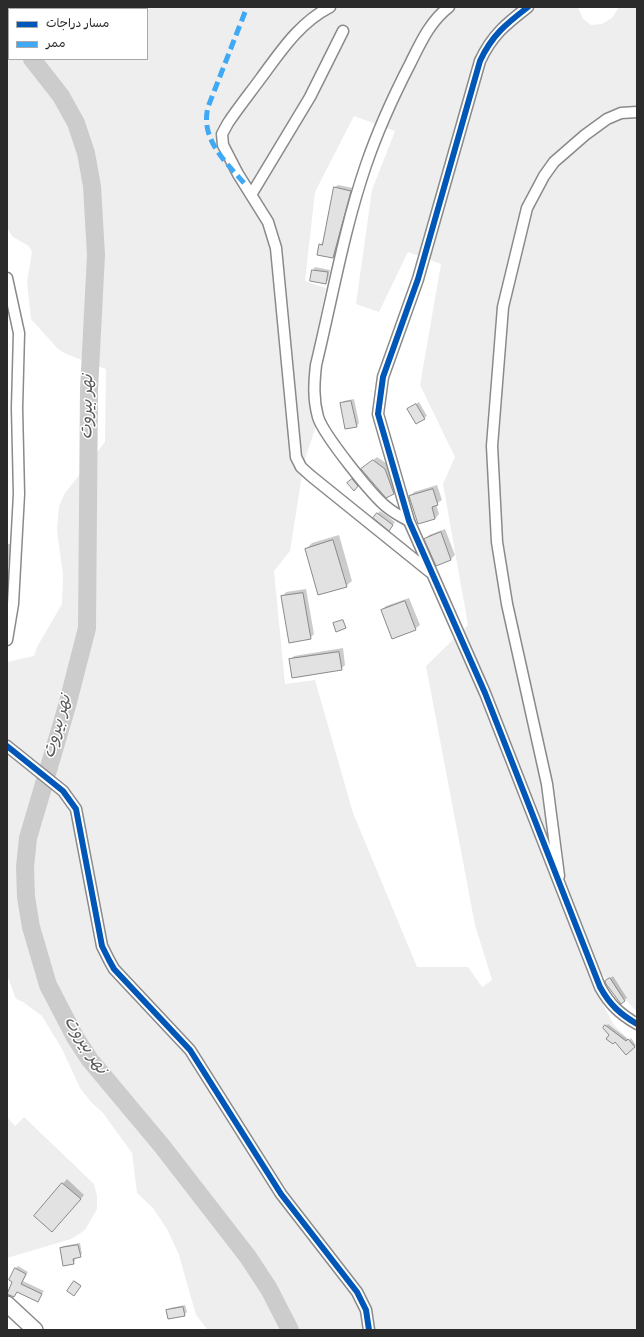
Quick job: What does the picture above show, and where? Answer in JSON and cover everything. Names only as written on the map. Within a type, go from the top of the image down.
[{"type":"street","points":[[330,7],[316,14],[296,32],[235,112],[222,134],[225,149],[268,222],[276,248],[296,457],[301,467],[432,573]]},
{"type":"street","points":[[409,521],[384,504],[328,437],[318,418],[314,400],[314,382],[316,365],[351,216],[366,165],[390,103],[409,66],[432,23],[449,7]]},
{"type":"street","points":[[528,7],[502,27],[486,49],[480,61],[418,279],[383,377],[378,404],[378,419],[409,521],[485,693],[560,888],[606,998],[621,1015],[637,1024]]},
{"type":"street","points":[[251,195],[310,96],[343,31]]},
{"type":"street","points":[[560,888],[555,834],[547,784],[507,604],[497,542],[492,446],[503,306],[527,208],[544,176],[554,162],[607,119],[621,113],[637,112]]},
{"type":"street","points":[[7,278],[18,333],[17,408],[19,494],[13,604],[7,640]]},
{"type":"street","points":[[7,746],[63,791],[76,809],[102,946],[114,969],[190,1050],[281,1194],[357,1292],[366,1310],[369,1330]]},
{"type":"street","points":[[7,1304],[36,1330]]},
{"type":"shaded area","points":[[7,7],[578,7],[583,19],[591,25],[602,24],[612,18],[619,7],[637,7],[637,1012],[598,970],[589,978],[614,1025],[637,1047],[637,1330],[208,1330],[196,1315],[179,1255],[167,1229],[153,1208],[137,1193],[132,1153],[103,1113],[91,1102],[80,1088],[62,1049],[42,1016],[23,1002],[16,999],[7,975],[7,662],[34,656],[37,647],[62,604],[63,575],[57,531],[59,506],[65,493],[105,442],[106,369],[66,354],[58,349],[31,319],[27,282],[32,252],[29,246],[13,237],[7,228]],"holes":[[[354,116],[395,131],[372,190],[356,304],[379,312],[408,252],[441,264],[420,385],[455,457],[443,484],[468,625],[426,666],[475,925],[492,980],[482,987],[468,967],[417,967],[353,813],[315,680],[285,684],[274,571],[290,551],[304,462],[320,414],[309,375],[326,288],[305,281],[315,192]]]},
{"type":"shaded area","points":[[7,1117],[15,1126],[24,1117],[94,1184],[97,1196],[97,1209],[85,1230],[71,1239],[7,1258]]},
{"type":"building","points":[[334,187],[351,191],[333,258],[317,255],[319,244],[322,245]]},
{"type":"building","points":[[312,270],[328,272],[326,284],[310,281]]},
{"type":"building","points":[[351,401],[357,427],[345,429],[340,403]]},
{"type":"building","points":[[416,404],[425,419],[416,424],[407,409]]},
{"type":"building","points":[[373,460],[385,469],[394,494],[386,498],[361,469]]},
{"type":"building","points":[[352,479],[358,486],[354,491],[347,483]]},
{"type":"building","points":[[433,489],[438,505],[432,507],[435,519],[418,524],[409,496]]},
{"type":"building","points":[[377,513],[393,525],[389,531],[373,518]]},
{"type":"building","points":[[441,532],[451,560],[436,566],[424,539]]},
{"type":"building","points":[[333,540],[347,587],[318,595],[305,549]]},
{"type":"building","points":[[303,593],[311,639],[289,643],[281,596]]},
{"type":"building","points":[[405,601],[416,630],[392,639],[381,610]]},
{"type":"building","points":[[343,620],[346,628],[336,632],[333,623]]},
{"type":"building","points":[[339,652],[342,670],[292,678],[289,659]]},
{"type":"building","points":[[610,978],[625,1001],[621,1004],[606,984],[605,981]]},
{"type":"building","points":[[605,1025],[626,1041],[628,1039],[635,1047],[626,1055],[615,1042],[613,1044],[606,1039],[609,1035],[603,1028]]},
{"type":"building","points":[[62,1183],[81,1199],[52,1232],[34,1216]]},
{"type":"building","points":[[78,1245],[81,1257],[73,1259],[74,1264],[63,1266],[60,1248]]},
{"type":"building","points":[[15,1268],[26,1274],[21,1284],[42,1294],[38,1302],[17,1292],[14,1297],[7,1294],[12,1282],[9,1280]]},
{"type":"building","points":[[74,1281],[81,1286],[74,1296],[67,1291]]},
{"type":"building","points":[[183,1307],[185,1316],[168,1319],[166,1310]]},
{"type":"waterway","name":"نهر بيروت","points":[[33,60],[61,96],[76,123],[86,153],[92,186],[96,255],[89,390],[87,628],[67,706],[28,838],[25,867],[26,897],[31,927],[48,985],[75,1037],[90,1060],[162,1146],[248,1257],[269,1289],[290,1330]]},
{"type":"marked path","points":[[244,183],[216,149],[211,139],[206,119],[208,107],[247,7]]},
{"type":"cycle path","points":[[528,7],[500,31],[489,44],[480,61],[418,279],[383,377],[378,414],[409,521],[485,693],[600,987],[616,1008],[625,1017],[637,1024]]},
{"type":"cycle path","points":[[7,746],[63,791],[76,809],[102,946],[114,969],[190,1050],[281,1194],[357,1292],[366,1310],[369,1330]]}]
